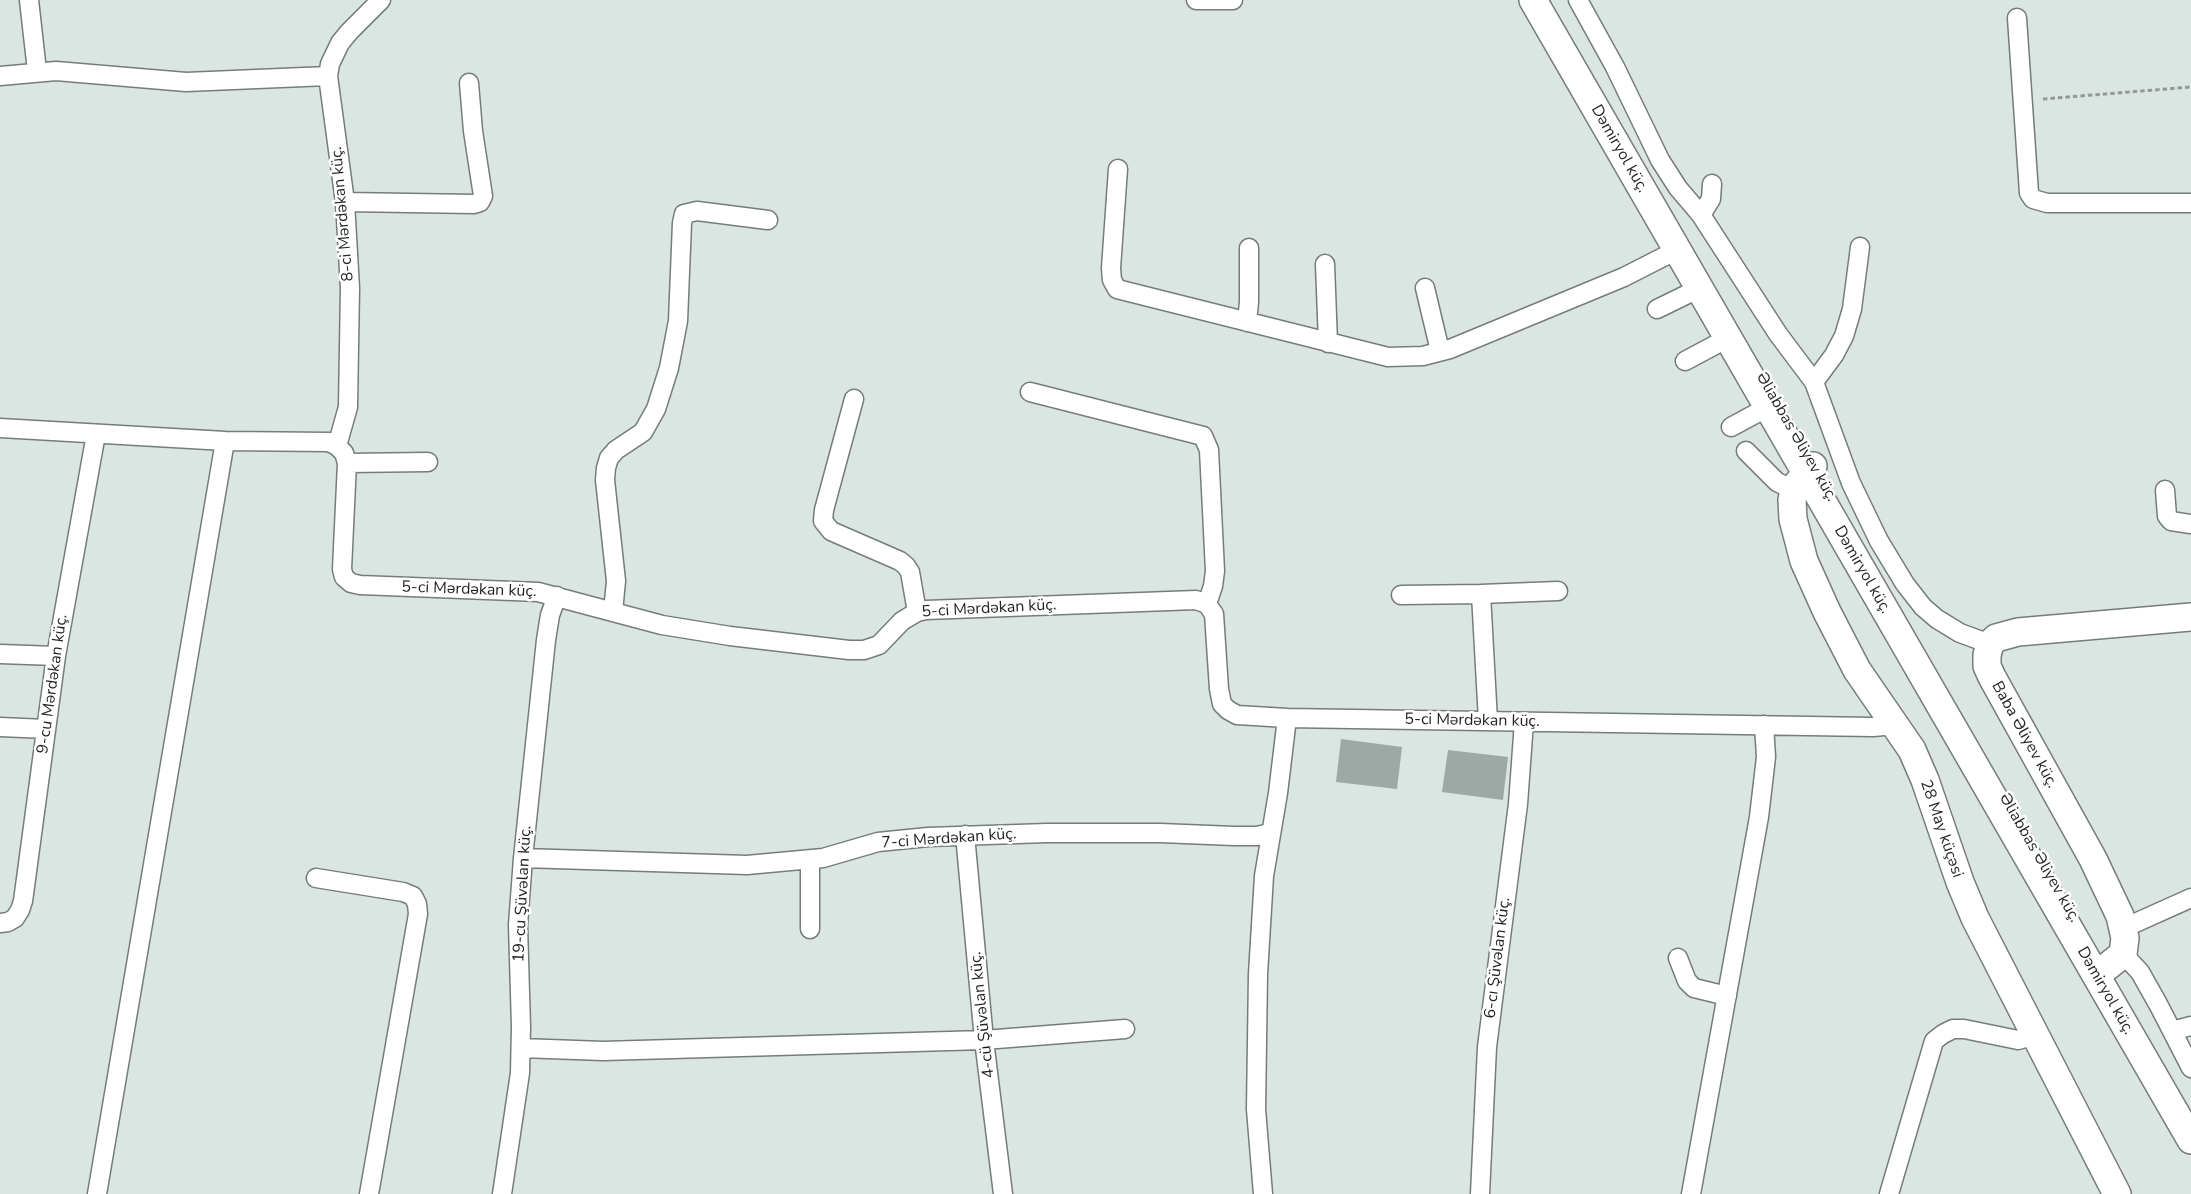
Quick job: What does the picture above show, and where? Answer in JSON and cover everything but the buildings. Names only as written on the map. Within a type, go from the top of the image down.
[{"type":"main road","name":"Dəmiryol küç.","points":[[1533,0],[1768,407],[1804,477],[2191,1140]]},
{"type":"main road","name":"Əliabbas Əliyev küç.","points":[[1544,0],[1804,477],[2117,950],[2191,1123]]},
{"type":"main road","name":"28 May küçəsi","points":[[1804,477],[1793,519],[1804,561],[1857,670],[1904,737],[1920,767],[1971,909],[2117,1194]]},
{"type":"main road","points":[[1990,644],[1996,638],[2018,632],[2191,617]]},
{"type":"main road","name":"Baba Əliyev küç.","points":[[1990,644],[1987,655],[1992,677],[2093,859],[2117,950]]},
{"type":"street","points":[[29,0],[37,71]]},
{"type":"street","name":"8-ci Mərdəkan küç.","points":[[338,446],[348,407],[350,288],[345,202],[328,76],[330,64],[340,43],[381,0]]},
{"type":"street","points":[[1196,0],[1233,0]]},
{"type":"street","name":"Dəmiryol küç.","points":[[1578,0],[1615,67],[1660,160],[1678,188],[1701,215],[1778,334],[1814,382],[1851,483],[1879,541],[1905,584],[1923,607],[1937,619],[1960,633],[1990,644]]},
{"type":"street","points":[[2017,18],[2029,193],[2033,199],[2047,203],[2191,203]]},
{"type":"street","points":[[0,76],[37,71],[80,71],[186,82],[328,76]]},
{"type":"street","points":[[345,202],[474,204],[480,202],[483,196],[473,131],[469,83]]},
{"type":"street","points":[[1118,169],[1111,268],[1112,280],[1117,289],[1388,357],[1423,356],[1440,351],[1624,278],[1677,250]]},
{"type":"street","points":[[1701,215],[1711,199],[1713,184]]},
{"type":"street","points":[[613,612],[616,581],[605,480],[606,468],[609,458],[616,450],[643,432],[651,421],[660,399],[678,321],[684,214],[697,211],[768,220]]},
{"type":"street","points":[[1814,382],[1834,355],[1844,336],[1852,309],[1860,247]]},
{"type":"street","points":[[1247,322],[1249,248]]},
{"type":"street","points":[[1325,264],[1328,343]]},
{"type":"street","points":[[1425,288],[1440,351]]},
{"type":"street","points":[[1657,309],[1700,288]]},
{"type":"street","points":[[1685,361],[1728,338]]},
{"type":"street","points":[[1030,392],[1203,436],[1209,450],[1215,571],[1207,604]]},
{"type":"street","points":[[854,399],[824,510],[823,522],[831,531],[900,561],[906,566],[910,572],[917,612]]},
{"type":"street","points":[[1731,427],[1768,407]]},
{"type":"street","points":[[0,428],[225,441],[318,440],[329,441],[338,446],[344,453],[347,463],[428,462]]},
{"type":"street","name":"9-cu Mərdəkan küç.","points":[[0,923],[15,918],[22,901],[56,657],[96,434]]},
{"type":"street","points":[[97,1194],[225,441]]},
{"type":"street","points":[[1746,451],[1772,478],[1804,477]]},
{"type":"street","name":"5-ci Mərdəkan küç.","points":[[347,463],[342,569],[344,577],[351,583],[373,587],[519,590],[557,596],[662,625],[856,650],[872,649],[879,645],[902,621],[917,612],[926,610],[1191,600],[1207,604],[1212,609],[1222,704],[1237,715],[1287,718],[1873,727],[1893,722]]},
{"type":"street","points":[[2165,490],[2167,516],[2171,521],[2191,524]]},
{"type":"street","points":[[1401,595],[1558,591]]},
{"type":"street","points":[[1481,594],[1488,721]]},
{"type":"street","name":"19-cu Şüvəlan küç.","points":[[502,1194],[517,1095],[521,1048],[518,936],[523,858],[546,640],[550,615],[557,596]]},
{"type":"street","points":[[0,654],[56,657]]},
{"type":"street","points":[[1263,1194],[1256,1109],[1255,1058],[1261,919],[1270,833],[1278,794],[1287,718]]},
{"type":"street","name":"6-cı Şüvəlan küç.","points":[[1480,1194],[1486,1047],[1518,804],[1524,722]]},
{"type":"street","points":[[1691,1194],[1763,795],[1766,757],[1764,724]]},
{"type":"street","points":[[0,727],[46,729]]},
{"type":"street","name":"7-ci Mərdəkan küç.","points":[[523,858],[747,865],[810,860],[892,840],[965,835],[1160,833],[1257,836],[1270,833]]},
{"type":"street","name":"4-cü Şüvəlan küç.","points":[[965,835],[984,1040],[1003,1194]]},
{"type":"street","points":[[810,860],[810,929]]},
{"type":"street","points":[[316,878],[403,892],[413,896],[417,904],[418,914],[369,1194]]},
{"type":"street","points":[[2191,898],[2117,950],[2140,972],[2191,1068]]},
{"type":"street","points":[[1678,958],[1687,981],[1694,988],[1727,996]]},
{"type":"street","points":[[2172,1031],[2191,1026]]},
{"type":"street","points":[[521,1048],[603,1051],[984,1040],[1125,1029]]},
{"type":"street","points":[[1889,1194],[1934,1041],[1953,1029],[1964,1029],[2018,1040],[2035,1035]]},
{"type":"path","points":[[2043,99],[2191,87]]}]
